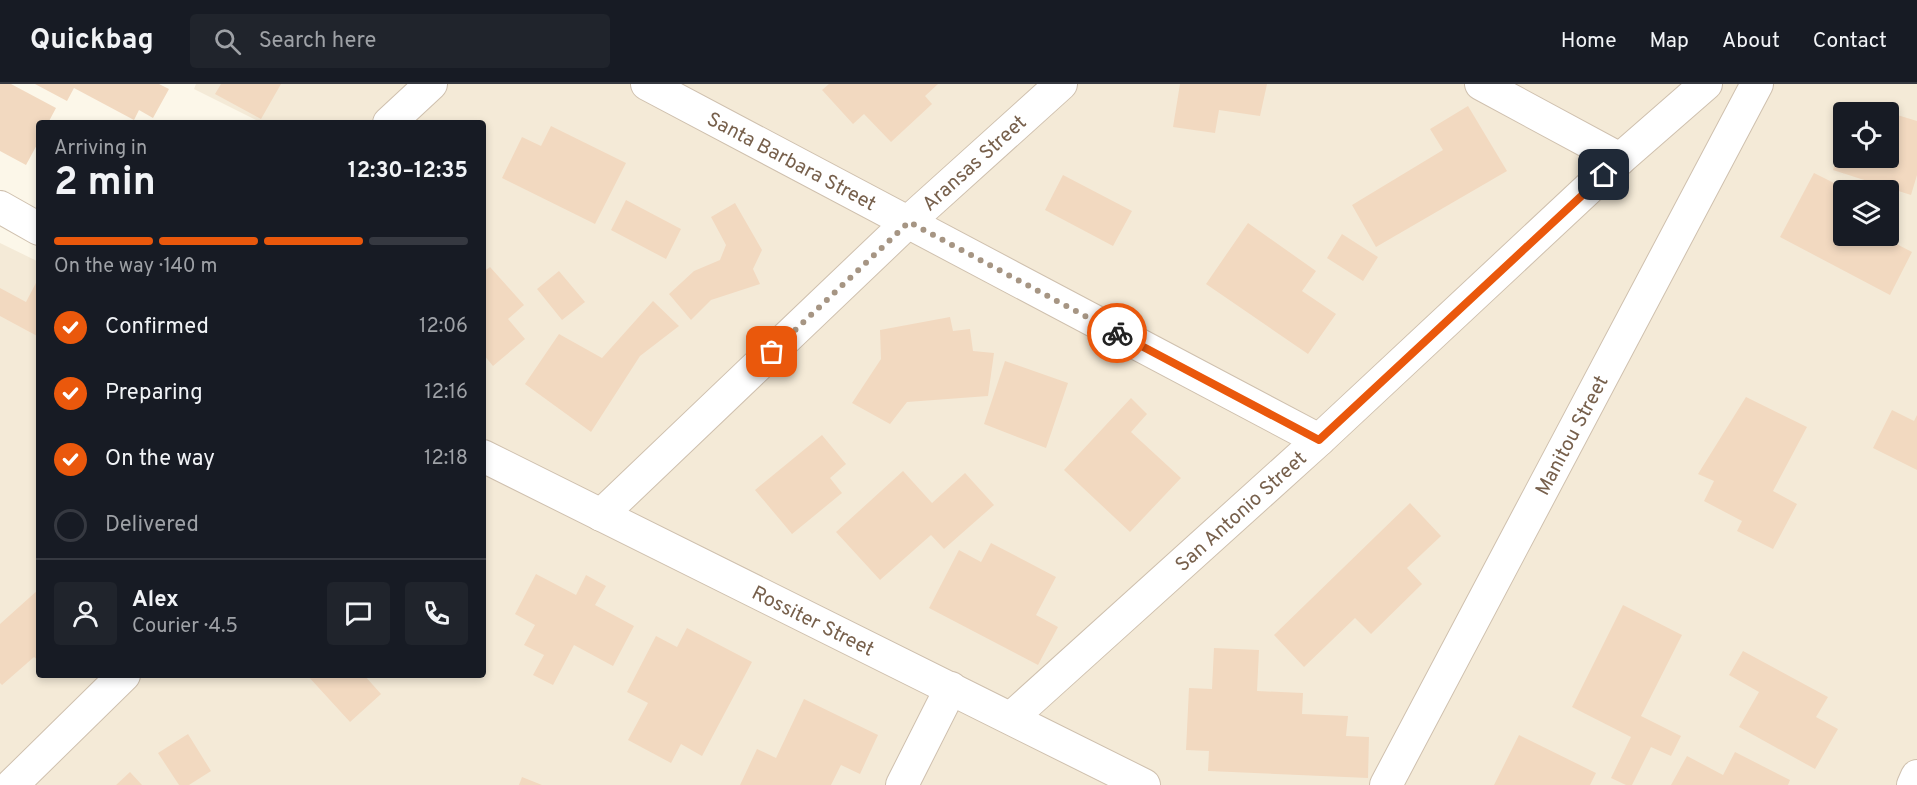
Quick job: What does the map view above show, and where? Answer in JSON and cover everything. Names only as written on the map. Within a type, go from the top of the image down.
[{"type":"street","points":[[392,120],[431,84]]},
{"type":"street","name":"Santa Barbara Street","points":[[647,84],[1319,440]]},
{"type":"street","name":"Aransas Street","points":[[602,515],[909,222],[1061,84]]},
{"type":"street","points":[[1481,84],[1620,159]]},
{"type":"street","name":"San Antonio Street","points":[[1011,718],[1319,440],[1620,159],[1706,84]]},
{"type":"street","name":"Manitou Street","points":[[1386,785],[1757,84]]},
{"type":"street","points":[[0,207],[36,227]]},
{"type":"street","name":"Rossiter Street","points":[[486,457],[1144,785]]},
{"type":"street","points":[[12,785],[121,678]]},
{"type":"street","points":[[902,785],[951,688]]},
{"type":"street","points":[[1913,785],[1917,776]]},
{"type":"shaded area","points":[[196,84],[1917,84],[1917,785],[0,785],[0,243],[36,261],[36,678],[486,678],[486,120],[256,120],[194,89]]},
{"type":"building","points":[[0,84],[11,84],[56,108],[50,120],[36,120],[36,147],[26,165],[0,151]]},
{"type":"building","points":[[35,84],[159,84],[169,89],[153,118],[139,110],[134,120],[74,88],[67,101]]},
{"type":"building","points":[[221,84],[281,84],[261,119],[215,94]]},
{"type":"building","points":[[829,84],[938,84],[925,96],[932,104],[891,142],[864,114],[853,124],[822,90]]},
{"type":"building","points":[[1180,84],[1267,84],[1260,116],[1219,110],[1215,133],[1173,127]]},
{"type":"building","points":[[1468,106],[1507,171],[1376,247],[1352,205],[1443,150],[1430,129]]},
{"type":"building","points":[[1899,116],[1917,121],[1917,175],[1911,195],[1899,191],[1899,180],[1864,180],[1833,170],[1834,168],[1899,168]]},
{"type":"building","points":[[551,126],[626,163],[595,224],[502,178],[522,137],[541,146]]},
{"type":"building","points":[[1814,173],[1833,182],[1833,246],[1899,245],[1912,252],[1890,295],[1780,237]]},
{"type":"building","points":[[1063,175],[1132,211],[1113,246],[1045,210]]},
{"type":"building","points":[[626,200],[681,229],[666,259],[611,230]]},
{"type":"building","points":[[735,203],[762,250],[753,269],[760,284],[711,300],[691,320],[669,294],[694,271],[720,260],[726,245],[711,217]]},
{"type":"building","points":[[1248,223],[1316,271],[1302,291],[1336,314],[1308,354],[1206,284]]},
{"type":"building","points":[[1342,234],[1378,257],[1363,281],[1327,258]]},
{"type":"building","points":[[490,267],[524,305],[508,319],[525,339],[493,366],[486,358],[486,270]]},
{"type":"building","points":[[559,271],[585,302],[562,320],[537,289]]},
{"type":"building","points":[[36,283],[36,335],[0,316],[0,288],[26,302]]},
{"type":"building","points":[[653,301],[679,326],[640,356],[591,432],[525,384],[559,334],[602,358]]},
{"type":"building","points":[[950,317],[953,331],[970,329],[973,351],[994,353],[988,396],[907,402],[890,424],[852,403],[881,359],[880,330]]},
{"type":"building","points":[[1005,361],[1068,383],[1046,448],[984,424]]},
{"type":"building","points":[[1746,397],[1807,427],[1773,491],[1797,504],[1773,549],[1737,531],[1742,521],[1704,501],[1714,481],[1698,474]]},
{"type":"building","points":[[1131,398],[1147,414],[1131,432],[1181,478],[1130,532],[1064,470]]},
{"type":"building","points":[[1892,410],[1914,421],[1917,415],[1917,470],[1873,448]]},
{"type":"building","points":[[822,435],[846,464],[830,478],[842,493],[792,534],[755,490]]},
{"type":"building","points":[[903,471],[932,503],[965,473],[994,505],[944,549],[931,535],[880,580],[836,532]]},
{"type":"building","points":[[1410,503],[1441,536],[1407,568],[1422,584],[1371,634],[1355,618],[1304,667],[1274,635]]},
{"type":"building","points":[[991,543],[1056,577],[1036,615],[1058,627],[1038,665],[929,608],[959,550],[981,562]]},
{"type":"building","points":[[536,574],[576,595],[586,575],[606,586],[595,605],[634,626],[613,666],[574,645],[553,685],[533,675],[544,655],[524,645],[535,625],[515,614]]},
{"type":"building","points":[[36,592],[36,659],[34,657],[2,685],[0,683],[0,624]]},
{"type":"building","points":[[1623,605],[1682,635],[1641,716],[1681,736],[1671,756],[1651,747],[1632,785],[1626,785],[1611,778],[1631,737],[1572,707]]},
{"type":"building","points":[[687,628],[752,662],[702,756],[681,744],[671,763],[628,740],[648,703],[627,692],[656,636],[677,647]]},
{"type":"building","points":[[1214,648],[1259,650],[1257,691],[1303,693],[1302,714],[1348,716],[1346,736],[1369,737],[1368,778],[1208,771],[1209,751],[1186,750],[1189,688],[1212,689]]},
{"type":"building","points":[[1743,651],[1828,697],[1816,717],[1838,729],[1815,769],[1739,727],[1759,692],[1729,675]]},
{"type":"building","points":[[310,678],[367,678],[381,694],[350,722]]},
{"type":"building","points":[[804,699],[878,735],[860,774],[841,765],[831,785],[740,785],[757,749],[776,758]]},
{"type":"building","points":[[188,734],[211,771],[189,785],[179,785],[158,753]]},
{"type":"building","points":[[1519,735],[1596,773],[1590,785],[1494,785]]},
{"type":"building","points":[[1735,752],[1790,780],[1788,785],[1671,785],[1687,756],[1723,775]]},
{"type":"building","points":[[130,772],[142,785],[116,785]]},
{"type":"building","points":[[522,777],[542,785],[519,785]]},
{"type":"way so far","points":[[772,352],[909,222],[1117,333]]},
{"type":"route","points":[[1117,333],[1319,440],[1604,175]]}]
